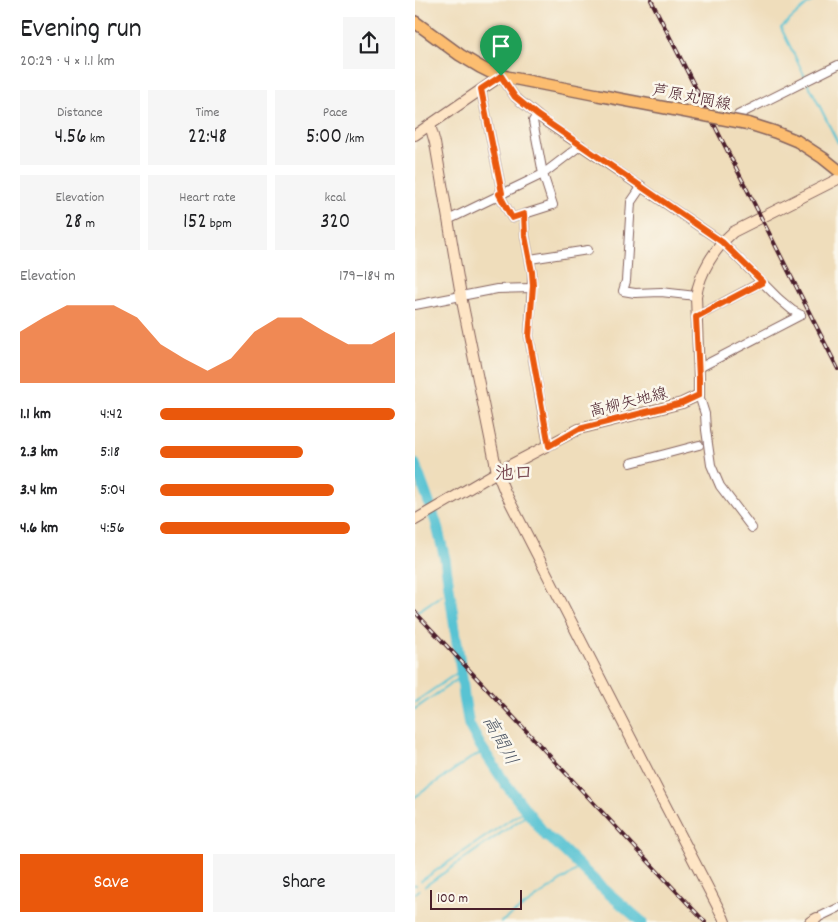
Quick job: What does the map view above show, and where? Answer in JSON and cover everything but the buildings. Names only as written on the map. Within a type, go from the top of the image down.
[{"type":"main road","name":"芦原丸岡線","points":[[415,22],[469,61],[501,76],[736,121],[763,128],[797,141],[838,170]]},
{"type":"street","points":[[737,115],[838,65]]},
{"type":"street","points":[[415,135],[501,76],[515,97],[537,115],[722,242],[778,298],[801,315],[699,368]]},
{"type":"street","points":[[481,89],[500,194],[512,218],[553,205],[543,174],[533,121],[537,115]]},
{"type":"street","points":[[430,125],[435,144],[461,296],[497,472],[509,500],[725,922]]},
{"type":"street","points":[[448,220],[543,174],[581,145]]},
{"type":"street","points":[[752,528],[720,486],[711,465],[705,414],[699,395],[696,317],[698,283],[722,242],[733,232],[838,179]]},
{"type":"street","points":[[642,186],[631,202],[626,281],[623,291],[635,293],[661,292],[696,296]]},
{"type":"street","points":[[524,214],[525,236],[532,272],[529,336],[549,446]]},
{"type":"street","points":[[530,259],[588,250]]},
{"type":"street","points":[[696,317],[763,282]]},
{"type":"street","points":[[415,305],[497,289],[532,288]]},
{"type":"street","name":"高柳矢地線","points":[[415,520],[497,472],[579,429],[682,403],[699,395]]},
{"type":"street","points":[[631,463],[699,444]]},
{"type":"street","points":[[814,920],[838,908]]},
{"type":"waterway","points":[[805,77],[781,28],[809,3],[816,0]]},
{"type":"waterway","points":[[808,83],[838,143]]},
{"type":"waterway","name":"高間川","points":[[415,464],[436,522],[445,559],[469,725],[505,783],[547,837],[556,843],[599,885],[642,922]]},
{"type":"waterway","points":[[415,613],[442,595]]},
{"type":"waterway","points":[[415,702],[457,673]]},
{"type":"waterway","points":[[415,709],[458,679]]},
{"type":"waterway","points":[[415,797],[474,756],[485,752]]},
{"type":"waterway","points":[[421,881],[520,813]]},
{"type":"waterway","points":[[425,886],[524,817]]},
{"type":"waterway","points":[[501,922],[575,871]]},
{"type":"waterway","points":[[415,893],[419,890]]},
{"type":"railway","points":[[651,0],[838,369]]},
{"type":"railway","points":[[415,612],[705,922]]},
{"type":"district","name":"池口","points":[[514,472]]},
{"type":"route","points":[[501,76],[511,93],[547,123],[722,242],[763,282],[696,317],[699,395],[682,403],[579,429],[549,446],[529,336],[533,286],[525,236],[524,214],[512,218],[499,194],[502,193],[481,89],[501,76]]}]
